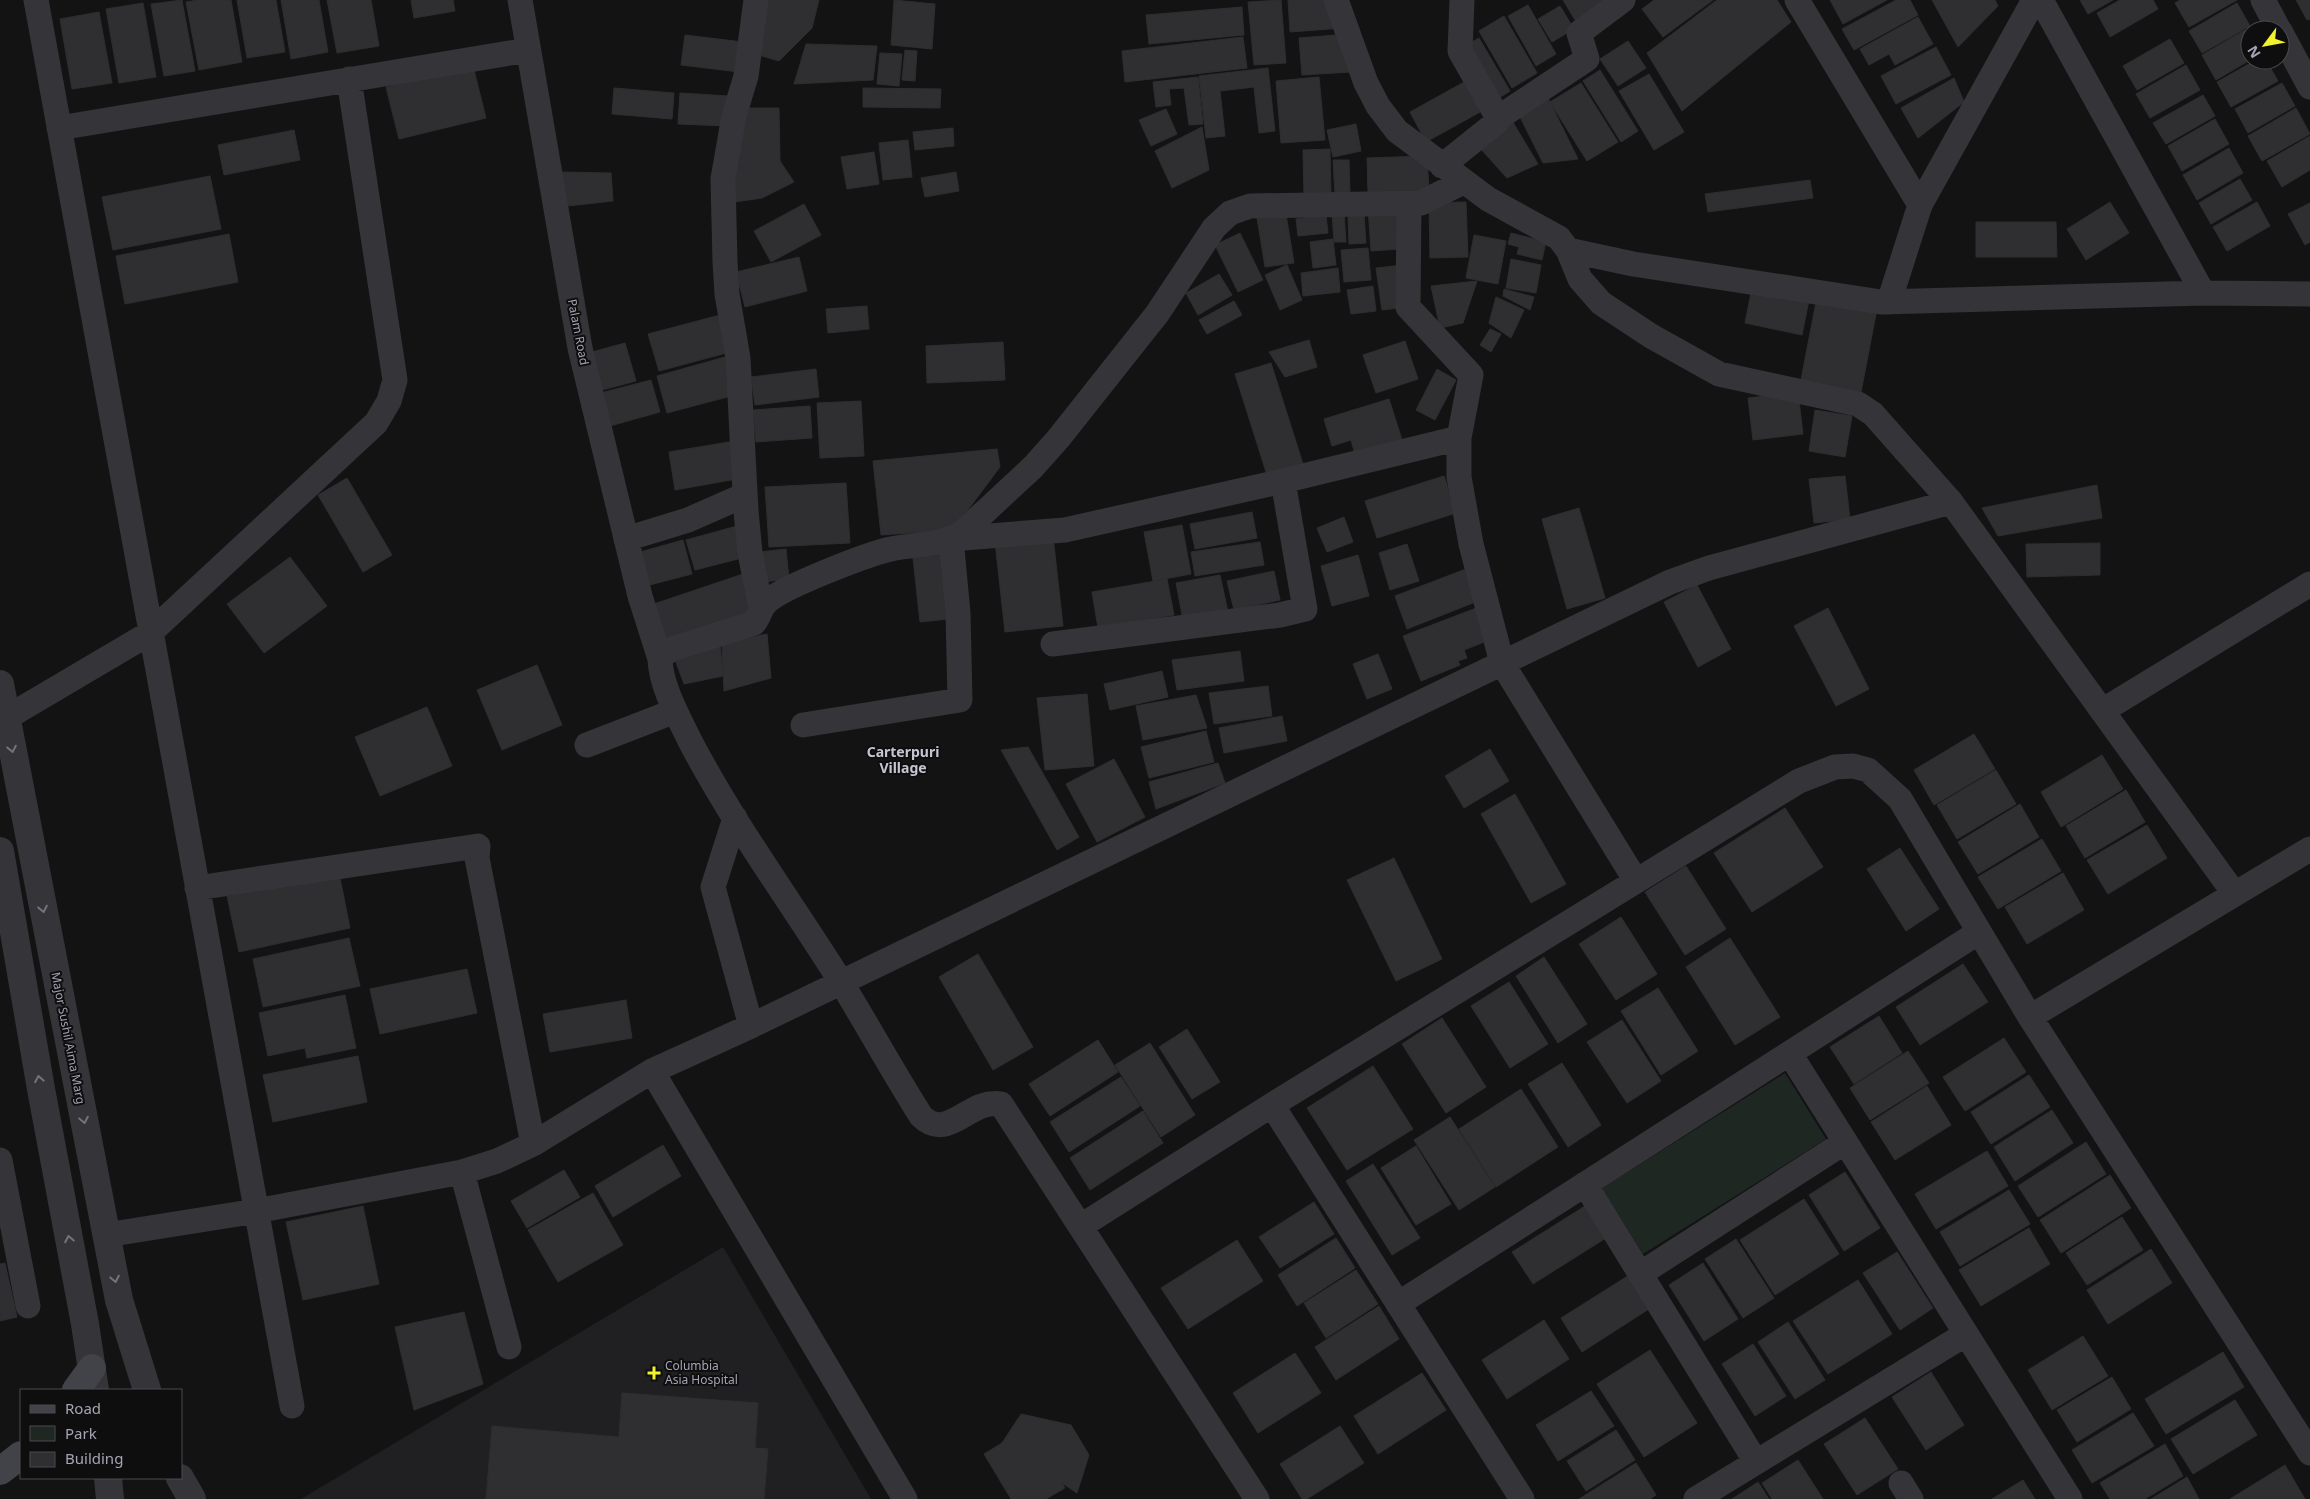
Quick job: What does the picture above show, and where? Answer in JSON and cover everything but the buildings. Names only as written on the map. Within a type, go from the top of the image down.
[{"type":"main road","points":[[78,1389],[94,1379]]},
{"type":"main road","points":[[0,1471],[20,1456]]},
{"type":"street","points":[[36,0],[292,1406]]},
{"type":"street","name":"Palam Road","points":[[520,0],[580,348],[640,596],[675,711],[703,765],[735,818],[841,983],[921,1116],[929,1124],[941,1126],[985,1104],[1001,1104],[1081,1226]]},
{"type":"street","points":[[660,659],[672,649],[754,624],[758,619],[761,608],[750,553],[738,358],[727,294],[723,179],[734,116],[746,76],[756,0]]},
{"type":"street","points":[[1336,0],[1366,83],[1378,106],[1396,131],[1488,199],[1559,238],[1568,250],[1580,279],[1601,303],[1651,336],[1706,368],[1732,378],[1858,404],[1889,431],[1951,502],[2234,893]]},
{"type":"street","points":[[1462,0],[1460,51],[1498,118]]},
{"type":"street","points":[[1442,166],[1497,122],[1498,118],[1587,59],[1579,33],[1623,0]]},
{"type":"street","points":[[1797,0],[1920,205]]},
{"type":"street","points":[[1889,302],[1920,205],[2034,0]]},
{"type":"street","points":[[2041,0],[2202,293]]},
{"type":"street","points":[[2263,0],[2274,20]]},
{"type":"street","points":[[59,128],[528,50]]},
{"type":"street","points":[[2290,50],[2310,87]]},
{"type":"street","points":[[6,718],[150,632],[376,423],[389,402],[395,380],[349,79]]},
{"type":"street","points":[[952,539],[962,533],[1033,467],[1058,439],[1157,314],[1214,228],[1230,213],[1250,206],[1421,203],[1463,182]]},
{"type":"street","points":[[1409,204],[1408,307],[1471,375],[1459,438],[1459,477],[1471,544],[1502,663],[1636,881]]},
{"type":"street","points":[[1568,250],[1632,264],[1889,302],[2202,293],[2310,294]]},
{"type":"street","points":[[761,608],[775,596],[879,552],[952,539],[1065,530],[1284,481],[1459,438]]},
{"type":"street","points":[[1053,644],[1280,616],[1305,609],[1284,481]]},
{"type":"street","points":[[626,539],[688,520],[745,495]]},
{"type":"street","points":[[106,1235],[256,1211],[462,1172],[497,1161],[532,1144],[652,1071],[841,983],[1502,663],[1692,574],[1951,502]]},
{"type":"street","points":[[803,725],[960,700],[957,604],[952,539]]},
{"type":"street","points":[[2102,711],[2310,584]]},
{"type":"street","name":"Major Sushil Aima Marg","points":[[0,684],[119,1300],[147,1389]]},
{"type":"street","points":[[587,745],[675,711]]},
{"type":"street","points":[[1257,1499],[1081,1226],[1272,1105],[1799,781],[1835,767],[1853,766],[1868,770],[1900,799],[2030,1018],[2310,1453]]},
{"type":"street","points":[[735,818],[714,887],[751,1026]]},
{"type":"street","points":[[197,888],[478,846],[477,858],[532,1144]]},
{"type":"street","points":[[2030,1018],[2234,893],[2310,849]]},
{"type":"street","points":[[0,851],[94,1379]]},
{"type":"street","points":[[1398,1304],[1979,932]]},
{"type":"street","points":[[1790,1054],[2070,1499]]},
{"type":"street","points":[[652,1071],[905,1499]]},
{"type":"street","points":[[1272,1105],[1522,1499]]},
{"type":"street","points":[[1640,1274],[1845,1142]]},
{"type":"street","points":[[0,1160],[28,1306]]},
{"type":"street","points":[[462,1172],[509,1347]]},
{"type":"street","points":[[1585,1184],[1756,1462]]},
{"type":"street","points":[[1696,1499],[1966,1334]]},
{"type":"street","points":[[108,1479],[110,1499]]},
{"type":"street","points":[[181,1479],[192,1499]]},
{"type":"shaded area","name":"Columbia Asia Hospital","points":[[723,1247],[871,1499],[301,1499]]},
{"type":"green space","points":[[1785,1073],[1826,1139],[1643,1254],[1602,1188]]},
{"type":"place","name":"Columbia Asia Hospital","points":[[654,1373]]},
{"type":"district","name":"Carterpuri Village","points":[[903,760]]}]
